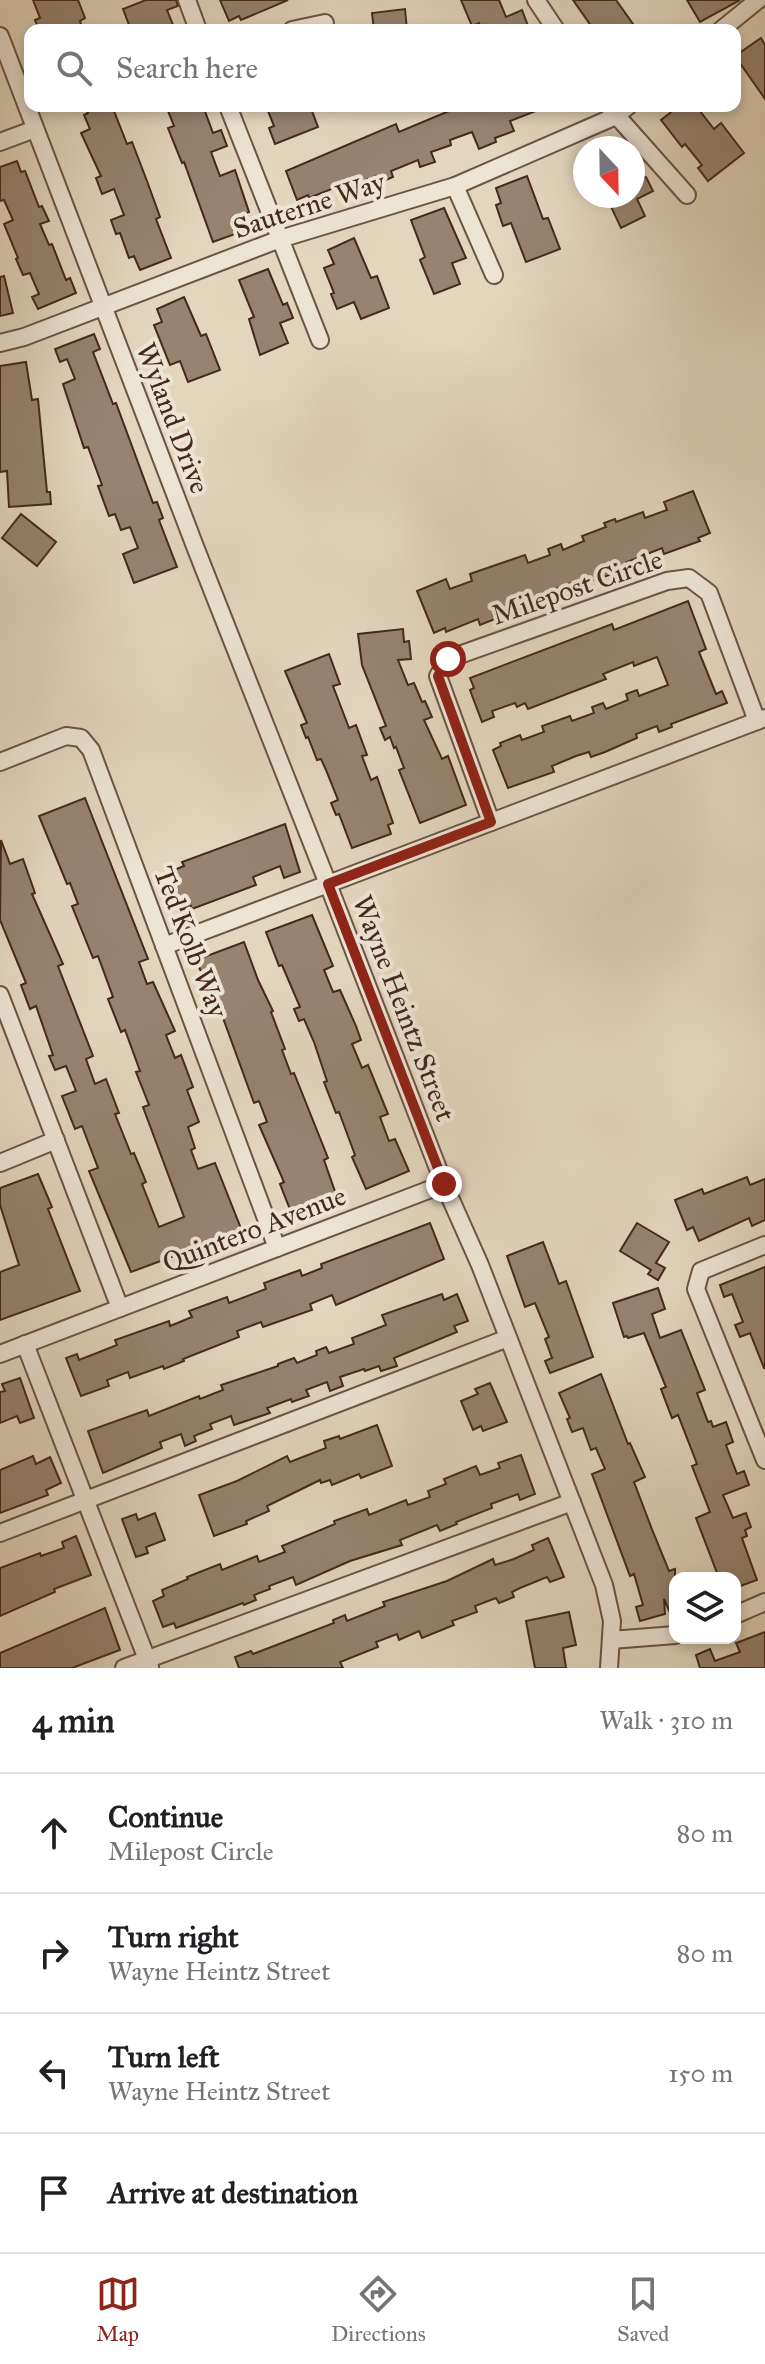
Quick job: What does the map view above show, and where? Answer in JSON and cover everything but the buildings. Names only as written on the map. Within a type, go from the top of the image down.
[{"type":"street","points":[[187,0],[196,24]]},
{"type":"street","points":[[536,0],[552,24]]},
{"type":"street","points":[[728,24],[758,0]]},
{"type":"street","points":[[320,24],[325,23]]},
{"type":"street","name":"Wyland Drive","points":[[0,36],[24,100]]},
{"type":"street","name":"Wyland Drive","points":[[29,112],[328,884]]},
{"type":"street","points":[[230,112],[320,340]]},
{"type":"street","name":"Sauterne Way","points":[[0,343],[24,337],[280,239],[455,186],[611,112]]},
{"type":"street","points":[[619,112],[687,195]]},
{"type":"street","points":[[0,142],[35,129]]},
{"type":"street","points":[[455,186],[494,275]]},
{"type":"street","name":"Milepost Circle","points":[[491,822],[438,676],[448,659],[667,581],[689,578],[709,593],[761,720]]},
{"type":"street","name":"Wayne Heintz Street","points":[[444,1184],[328,884],[761,720]]},
{"type":"street","name":"Ted Kolb Way","points":[[0,762],[66,736],[81,738],[91,750],[277,1248]]},
{"type":"street","points":[[164,946],[328,884]]},
{"type":"street","points":[[0,995],[120,1308]]},
{"type":"street","points":[[0,1163],[56,1140]]},
{"type":"street","points":[[444,1184],[480,1265],[604,1585],[612,1621],[609,1668]]},
{"type":"street","name":"Quintero Avenue","points":[[0,1354],[444,1184]]},
{"type":"street","points":[[765,1245],[701,1271],[696,1289],[765,1460]]},
{"type":"street","points":[[0,1533],[508,1338]]},
{"type":"street","points":[[25,1344],[149,1664]]},
{"type":"street","points":[[124,1668],[149,1664],[572,1502]]},
{"type":"street","points":[[741,1612],[765,1602]]},
{"type":"street","points":[[611,1640],[669,1635]]},
{"type":"route","points":[[444,1184],[328,884],[491,822],[438,676],[448,659]]}]
